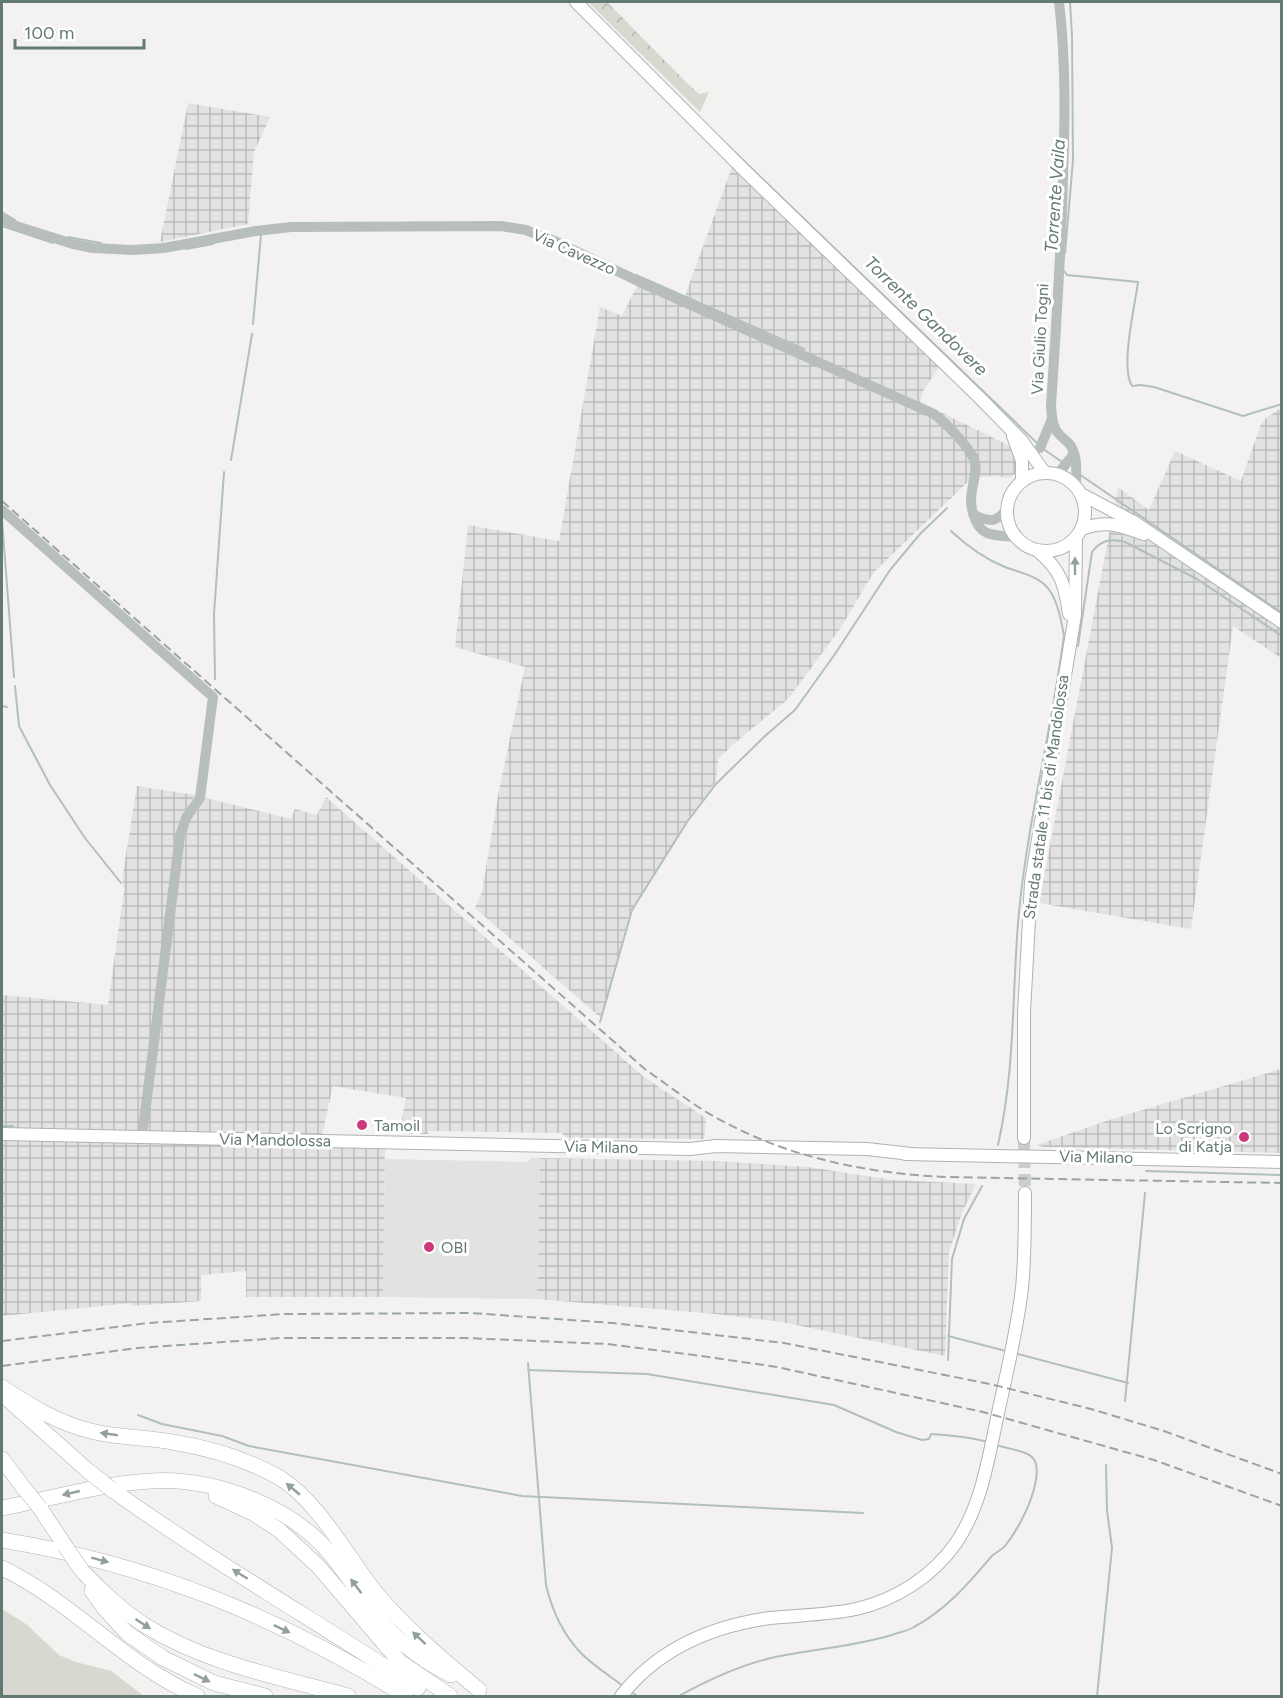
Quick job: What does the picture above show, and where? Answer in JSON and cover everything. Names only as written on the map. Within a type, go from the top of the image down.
[{"type":"highway","points":[[2,1387],[53,1419],[92,1431],[172,1442],[216,1452],[249,1462],[282,1479],[300,1494],[332,1532],[375,1592],[401,1621],[484,1693]]},
{"type":"highway","points":[[2,1394],[17,1410],[87,1470],[164,1527],[431,1696]]},
{"type":"highway","points":[[2,1459],[51,1521],[104,1608],[127,1633],[163,1658],[214,1683],[265,1696]]},
{"type":"highway","points":[[2,1508],[90,1489],[159,1480],[201,1485],[239,1494],[276,1509],[320,1541],[377,1614],[404,1644],[438,1669],[484,1693]]},
{"type":"highway","points":[[129,1483],[177,1487],[200,1492],[236,1504],[279,1530],[318,1566],[400,1662],[450,1696]]},
{"type":"highway","points":[[2,1540],[57,1549],[190,1588],[293,1634],[406,1696]]},
{"type":"highway","points":[[2,1568],[50,1596],[150,1672],[171,1685],[197,1696]]},
{"type":"highway","points":[[83,1572],[114,1603],[196,1652],[236,1666],[348,1696]]},
{"type":"main road","points":[[576,2],[736,162],[904,323],[1053,473],[1134,522],[1281,622]]},
{"type":"main road","points":[[1008,428],[1022,461],[1022,481]]},
{"type":"main road","points":[[1053,473],[1033,475],[1022,481],[1011,495],[1007,509],[1007,521],[1015,537],[1029,548],[1038,551],[1057,550],[1066,546],[1079,533],[1097,524],[1107,523],[1157,538]]},
{"type":"main road","points":[[1077,487],[1085,510],[1079,533]]},
{"type":"main road","name":"Strada statale 11 bis di Mandolossa","points":[[1024,1138],[1024,1013],[1030,882],[1075,615],[1079,533]]},
{"type":"main road","name":"Strada statale 11 bis di Mandolossa","points":[[1038,551],[1052,563],[1060,575],[1068,603],[1070,637]]},
{"type":"main road","name":"Via Mandolossa","points":[[2,1134],[548,1146]]},
{"type":"main road","name":"Via Milano","points":[[548,1146],[855,1149],[911,1154],[1281,1162]]},
{"type":"main road","points":[[621,1696],[655,1662],[690,1640],[729,1626],[749,1622],[855,1609],[874,1604],[911,1586],[942,1560],[955,1544],[970,1518],[981,1489],[1015,1329],[1024,1258],[1025,1193]]},
{"type":"street","name":"Via Giulio Togni","points":[[1042,443],[1052,419],[1065,107],[1064,57],[1059,2]]},
{"type":"street","name":"Via Cavezzo","points":[[2,219],[16,226],[73,244],[93,248],[133,250],[164,248],[291,227],[501,226],[541,235],[657,290],[934,414],[974,460],[976,469],[971,494],[974,515]]},
{"type":"street","points":[[1052,419],[1057,432],[1072,447],[1077,466],[1077,487]]},
{"type":"street","points":[[1053,473],[1074,454]]},
{"type":"street","points":[[974,515],[992,520],[999,519],[1007,509]]},
{"type":"street","points":[[2,510],[213,697],[200,798],[186,818],[180,836],[142,1137]]},
{"type":"street","points":[[974,515],[978,525],[986,532],[1015,537]]},
{"type":"shaded area","points":[[188,103],[270,117],[254,152],[248,224],[160,242]]},
{"type":"shaded area","points":[[732,167],[941,364],[923,391],[920,402],[1016,449],[1019,471],[1009,478],[994,476],[972,478],[874,572],[840,629],[788,699],[718,759],[716,782],[687,821],[631,910],[600,1017],[475,908],[482,892],[499,790],[525,667],[455,647],[468,525],[559,541],[600,307],[622,316],[638,284],[682,304]]},
{"type":"shaded area","points":[[1281,408],[1281,658],[1233,626],[1191,929],[1039,903],[1118,487],[1149,510],[1175,451],[1241,481],[1261,424]]},
{"type":"shaded area","points":[[137,786],[195,795],[180,822],[139,1131],[2,1128],[2,995],[108,1005],[124,890],[122,879]]},
{"type":"shaded area","points":[[326,797],[644,1077],[706,1118],[704,1139],[566,1138],[562,1133],[429,1131],[428,1134],[399,1134],[406,1098],[333,1086],[322,1135],[146,1132],[184,841],[189,822],[206,798],[291,819],[295,809],[317,815]]},
{"type":"shaded area","points":[[1281,1069],[1281,1153],[1037,1145],[1109,1120]]},
{"type":"shaded area","points":[[2,1139],[385,1148],[383,1297],[246,1297],[246,1271],[201,1275],[201,1301],[132,1306],[131,1303],[2,1316]]},
{"type":"shaded area","points":[[531,1158],[540,1158],[537,1299],[383,1297],[385,1159],[528,1162]]},
{"type":"shaded area","points":[[540,1158],[717,1161],[808,1167],[893,1180],[976,1184],[962,1213],[949,1252],[945,1356],[782,1322],[537,1299]]},
{"type":"green space","points":[[588,2],[607,2],[699,94],[709,92],[700,112]]},
{"type":"green space","points":[[2,1609],[26,1624],[59,1655],[111,1671],[144,1696],[2,1696]]},
{"type":"waterway","name":"Torrente Vaila","points":[[1065,253],[1073,160],[1070,2]]},
{"type":"waterway","name":"Torrente Gandovere","points":[[718,136],[1038,444]]},
{"type":"waterway","points":[[2,212],[15,220]]},
{"type":"waterway","points":[[2,226],[53,243]]},
{"type":"waterway","points":[[253,324],[261,235]]},
{"type":"waterway","points":[[68,237],[101,243]]},
{"type":"waterway","points":[[186,249],[213,244]]},
{"type":"waterway","name":"Torrente Vaila","points":[[1064,271],[1067,275],[1138,282],[1127,365],[1132,386],[1154,387],[1243,416],[1282,404]]},
{"type":"waterway","points":[[636,275],[804,349]]},
{"type":"waterway","points":[[231,460],[252,334]]},
{"type":"waterway","name":"Torrente Gandovere","points":[[1042,448],[1062,462]]},
{"type":"waterway","points":[[215,679],[214,614],[224,472]]},
{"type":"waterway","name":"Torrente Gandovere","points":[[1079,474],[1282,613]]},
{"type":"waterway","points":[[600,1022],[632,910],[687,822],[716,784],[795,710],[890,570],[920,534],[947,508]]},
{"type":"waterway","points":[[2,520],[14,677]]},
{"type":"waterway","points":[[951,531],[983,556],[1036,578],[1046,586],[1057,606],[1064,635],[1022,887],[1010,1062],[998,1145]]},
{"type":"waterway","points":[[1078,646],[1092,552],[1099,545],[1111,540],[1125,542],[1197,579],[1282,636]]},
{"type":"waterway","points":[[15,686],[19,726],[50,785],[85,838],[121,883]]},
{"type":"waterway","points":[[2,706],[7,707]]},
{"type":"waterway","points":[[2,1126],[13,1126]]},
{"type":"waterway","points":[[1146,1171],[1282,1175]]},
{"type":"waterway","points":[[948,1360],[952,1259],[964,1219],[982,1186]]},
{"type":"waterway","points":[[1125,1401],[1145,1193]]},
{"type":"waterway","points":[[948,1336],[1006,1351]]},
{"type":"waterway","points":[[1014,1353],[1128,1383]]},
{"type":"waterway","points":[[528,1363],[546,1585],[555,1613],[576,1647],[592,1663],[623,1686]]},
{"type":"waterway","points":[[528,1370],[647,1374],[834,1405],[896,1432],[922,1440],[929,1439],[931,1434],[960,1436],[988,1442]]},
{"type":"waterway","points":[[138,1415],[162,1424],[222,1436],[249,1446],[522,1496],[863,1513]]},
{"type":"waterway","points":[[679,1696],[747,1665],[771,1658],[892,1635],[912,1628],[936,1613],[965,1587],[993,1555],[1005,1546],[1022,1519],[1032,1496],[1037,1476],[1035,1460],[1024,1453],[996,1445]]},
{"type":"waterway","points":[[1097,1696],[1112,1548],[1107,1510],[1106,1465]]},
{"type":"waterway","points":[[630,1691],[637,1696]]},
{"type":"tunnel","points":[[1024,1138],[1025,1193]]},
{"type":"railway","points":[[2,501],[646,1070],[703,1110],[731,1126],[760,1139],[820,1159],[913,1175],[1282,1183]]},
{"type":"railway","points":[[2,1341],[148,1323],[285,1314],[471,1313],[613,1323],[784,1343],[990,1384],[1091,1409],[1164,1431],[1282,1474]]},
{"type":"railway","points":[[2,1366],[137,1348],[281,1338],[465,1338],[607,1344],[777,1367],[983,1412],[1154,1460],[1282,1506]]},
{"type":"place","name":"Tamoil","points":[[362,1125]]},
{"type":"place","name":"Lo Scrigno di Katja","points":[[1244,1137]]},
{"type":"place","name":"OBI","points":[[429,1247]]}]
